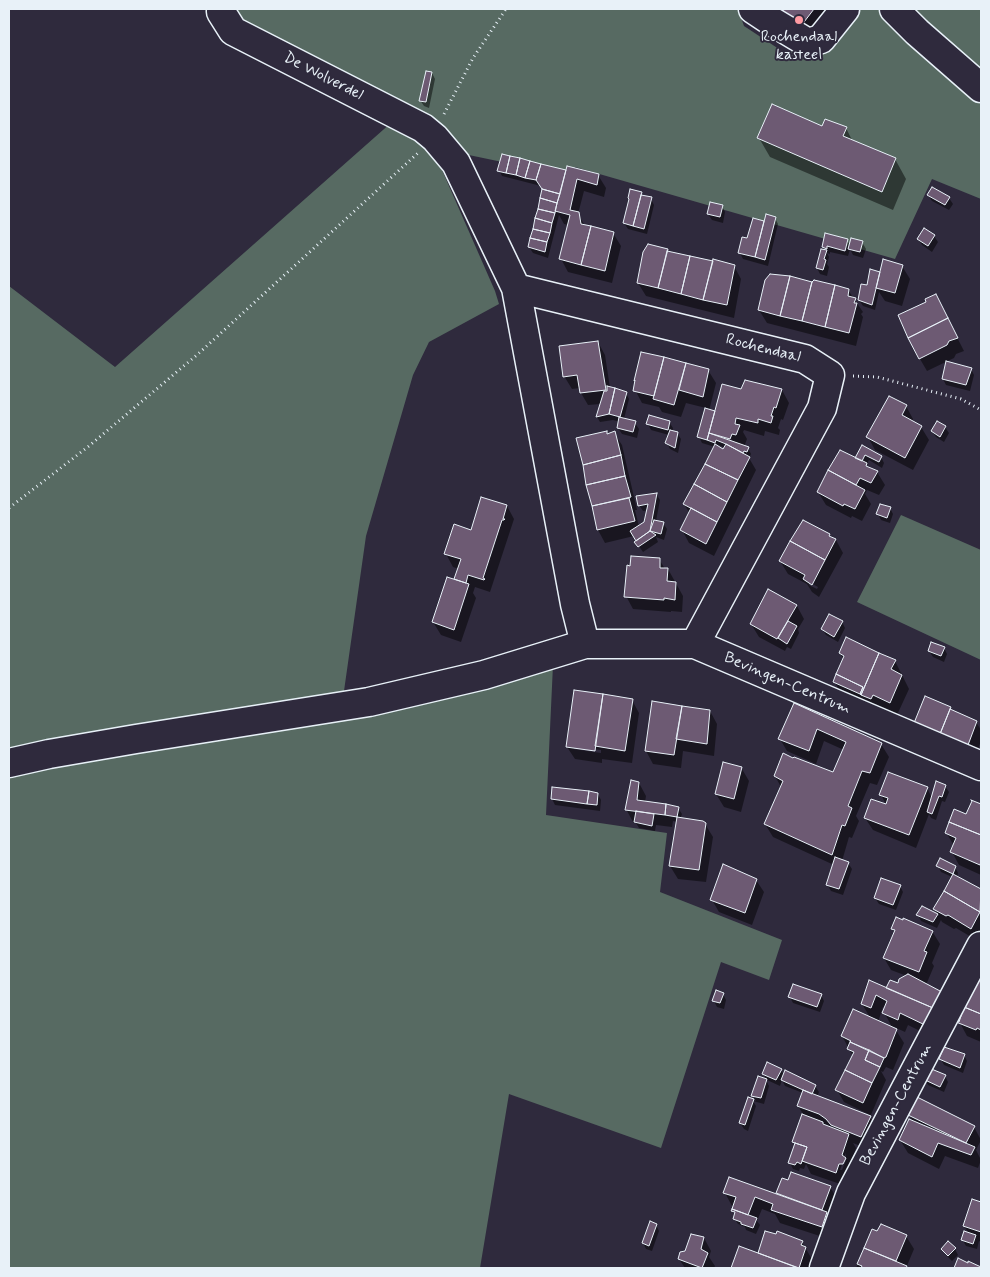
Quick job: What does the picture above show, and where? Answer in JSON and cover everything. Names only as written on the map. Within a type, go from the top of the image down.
[{"type":"street","name":"De Wolverdel","points":[[220,9],[233,31],[423,128],[435,138]]},
{"type":"street","points":[[753,9],[808,43],[821,38],[845,9]]},
{"type":"street","points":[[894,9],[917,32],[981,88]]},
{"type":"street","points":[[435,138],[456,163],[516,288],[574,604],[585,644]]},
{"type":"street","name":"Rochendaal","points":[[516,288],[805,360],[830,375]]},
{"type":"street","points":[[694,644],[822,408],[830,375]]},
{"type":"street","name":"Bevingen-Centrum","points":[[9,763],[48,754],[369,702],[484,674],[585,644],[694,644],[981,766]]},
{"type":"street","name":"Bevingen-Centrum","points":[[824,1268],[851,1193],[981,946]]},
{"type":"path","points":[[9,508],[89,446],[198,354],[435,138],[447,106],[473,58],[506,9]]},
{"type":"path","points":[[830,375],[877,377],[961,399],[981,410]]},
{"type":"green space","points":[[227,9],[738,9],[744,26],[785,53],[816,45],[857,9],[981,9],[981,199],[932,179],[895,259],[575,167],[574,177],[464,154],[252,33]]},
{"type":"green space","points":[[392,122],[435,154],[499,304],[429,342],[413,375],[366,536],[343,698],[9,755],[9,286],[115,367]]},
{"type":"green space","points":[[901,515],[981,550],[981,660],[857,602]]},
{"type":"green space","points":[[553,665],[546,815],[667,833],[660,892],[782,940],[769,980],[721,962],[661,1148],[509,1094],[480,1268],[9,1268],[9,772]]},
{"type":"building","name":"Rochendaal kasteel","points":[[784,9],[814,9],[801,26],[781,13]]},
{"type":"building","points":[[426,71],[432,72],[426,102],[419,101]]},
{"type":"building","points":[[772,104],[822,126],[825,119],[847,127],[843,136],[896,158],[882,192],[757,138]]},
{"type":"building","points":[[502,154],[510,156],[506,173],[497,171]]},
{"type":"building","points":[[510,156],[520,158],[516,175],[506,173]]},
{"type":"building","points":[[520,158],[530,161],[525,178],[516,175]]},
{"type":"building","points":[[530,161],[541,164],[536,180],[525,178]]},
{"type":"building","points":[[541,164],[566,170],[560,194],[542,189],[536,180]]},
{"type":"building","points":[[567,166],[599,174],[597,185],[577,179],[570,210],[579,212],[581,224],[591,226],[581,265],[559,259],[570,215],[555,211]]},
{"type":"building","points":[[932,187],[950,197],[945,205],[927,195]]},
{"type":"building","points":[[542,189],[560,194],[557,203],[540,198]]},
{"type":"building","points":[[630,189],[642,192],[633,226],[623,223]]},
{"type":"building","points":[[641,195],[652,197],[644,229],[633,226]]},
{"type":"building","points":[[540,198],[557,203],[555,213],[538,209]]},
{"type":"building","points":[[710,202],[723,205],[720,217],[707,214]]},
{"type":"building","points":[[538,209],[555,213],[552,223],[535,218]]},
{"type":"building","points":[[766,214],[776,217],[765,260],[755,257]]},
{"type":"building","points":[[535,218],[552,223],[550,233],[533,229]]},
{"type":"building","points":[[753,218],[764,221],[755,257],[738,253],[742,237],[747,238]]},
{"type":"building","points":[[591,226],[614,232],[605,271],[581,265]]},
{"type":"building","points":[[924,228],[935,235],[928,246],[917,239]]},
{"type":"building","points":[[533,229],[550,233],[547,242],[530,238]]},
{"type":"building","points":[[825,233],[848,239],[845,251],[827,246],[827,249],[822,247]]},
{"type":"building","points":[[530,238],[547,242],[545,252],[528,247]]},
{"type":"building","points":[[851,238],[863,241],[860,252],[848,249]]},
{"type":"building","points":[[648,244],[668,249],[658,288],[637,283],[643,252]]},
{"type":"building","points":[[821,249],[827,250],[823,270],[816,268]]},
{"type":"building","points":[[667,251],[690,256],[681,294],[658,288]]},
{"type":"building","points":[[690,256],[713,261],[703,300],[681,294]]},
{"type":"building","points":[[713,259],[735,265],[727,305],[703,300]]},
{"type":"building","points":[[883,259],[903,265],[895,293],[876,288]]},
{"type":"building","points":[[870,269],[880,272],[872,305],[858,300],[861,284],[867,285]]},
{"type":"building","points":[[770,274],[790,276],[780,316],[758,310],[765,280]]},
{"type":"building","points":[[790,276],[812,282],[802,321],[780,316]]},
{"type":"building","points":[[814,280],[835,285],[825,327],[802,321]]},
{"type":"building","points":[[835,285],[849,289],[848,296],[856,298],[854,303],[857,303],[849,333],[825,327]]},
{"type":"building","points":[[936,294],[948,318],[908,338],[898,315],[926,302],[925,299]]},
{"type":"building","points":[[948,318],[958,338],[949,341],[947,345],[919,359],[908,338]]},
{"type":"building","points":[[598,341],[606,390],[580,393],[577,375],[563,377],[559,346]]},
{"type":"building","points":[[641,352],[664,357],[654,396],[633,391]]},
{"type":"building","points":[[664,357],[686,363],[674,405],[653,399]]},
{"type":"building","points":[[946,361],[972,368],[966,385],[942,379]]},
{"type":"building","points":[[686,363],[709,369],[703,397],[679,390]]},
{"type":"building","points":[[745,380],[782,389],[776,408],[774,407],[771,416],[773,416],[771,423],[758,419],[758,423],[736,418],[735,424],[740,425],[736,435],[732,434],[730,439],[709,433],[722,384],[741,389]]},
{"type":"building","points":[[607,386],[615,388],[609,414],[596,417],[604,391],[607,391]]},
{"type":"building","points":[[615,388],[627,392],[620,417],[609,414]]},
{"type":"building","points":[[889,396],[907,405],[902,415],[922,426],[905,458],[866,437]]},
{"type":"building","points":[[705,408],[715,411],[707,440],[697,437]]},
{"type":"building","points":[[649,415],[670,421],[668,430],[646,424]]},
{"type":"building","points":[[619,417],[636,421],[633,432],[617,428]]},
{"type":"building","points":[[937,421],[946,426],[940,437],[931,431]]},
{"type":"building","points":[[670,430],[678,432],[675,448],[665,443]]},
{"type":"building","points":[[607,431],[607,434],[615,431],[621,455],[583,465],[576,438]]},
{"type":"building","points":[[709,433],[749,447],[747,452],[744,451],[743,453],[716,440],[715,443],[707,440]]},
{"type":"building","points":[[715,444],[723,449],[726,444],[750,457],[738,480],[705,464]]},
{"type":"building","points":[[862,445],[882,456],[879,462],[865,455],[862,461],[855,458]]},
{"type":"building","points":[[840,450],[867,463],[866,466],[878,471],[871,483],[860,478],[856,485],[828,470]]},
{"type":"building","points":[[621,455],[625,476],[586,485],[583,465]]},
{"type":"building","points":[[705,464],[738,480],[727,502],[694,484]]},
{"type":"building","points":[[828,470],[865,490],[855,509],[844,504],[843,506],[817,492]]},
{"type":"building","points":[[625,476],[631,497],[592,506],[586,485]]},
{"type":"building","points":[[694,484],[727,502],[717,522],[683,504]]},
{"type":"building","points":[[657,493],[650,531],[636,541],[630,531],[644,522],[648,504],[638,506],[636,496]]},
{"type":"building","points":[[481,497],[507,505],[503,519],[505,519],[502,520],[483,578],[485,579],[468,575],[466,583],[454,579],[461,559],[444,554],[454,524],[471,530]]},
{"type":"building","points":[[629,498],[635,521],[597,530],[592,506]]},
{"type":"building","points":[[880,504],[891,507],[887,518],[876,514]]},
{"type":"building","points":[[691,508],[717,522],[706,544],[680,530]]},
{"type":"building","points":[[654,520],[664,522],[661,534],[650,531]]},
{"type":"building","points":[[803,520],[836,539],[825,560],[790,541]]},
{"type":"building","points":[[650,531],[656,535],[638,547],[634,542]]},
{"type":"building","points":[[790,541],[825,560],[812,585],[803,579],[805,575],[779,561]]},
{"type":"building","points":[[631,556],[660,558],[660,568],[668,568],[667,581],[676,582],[675,600],[624,597],[627,565],[630,566]]},
{"type":"building","points":[[447,577],[469,584],[454,630],[432,622]]},
{"type":"building","points":[[768,589],[797,605],[777,639],[750,624]]},
{"type":"building","points":[[829,614],[843,621],[834,637],[821,629]]},
{"type":"building","points":[[788,621],[797,626],[787,644],[778,638]]},
{"type":"building","points":[[846,637],[879,653],[861,695],[863,687],[836,674],[844,656],[839,653]]},
{"type":"building","points":[[931,642],[945,647],[941,656],[928,651]]},
{"type":"building","points":[[879,653],[896,660],[891,669],[902,675],[890,703],[873,695],[871,699],[861,695]]},
{"type":"building","points":[[836,674],[863,687],[860,694],[833,682]]},
{"type":"building","points":[[574,690],[603,694],[595,751],[566,747]]},
{"type":"building","points":[[603,694],[633,699],[625,751],[595,746]]},
{"type":"building","points":[[925,696],[951,707],[940,734],[914,723]]},
{"type":"building","points":[[652,701],[682,706],[674,755],[645,751]]},
{"type":"building","points":[[794,703],[882,743],[870,773],[862,771],[848,806],[852,808],[845,826],[842,825],[832,855],[764,824],[783,781],[774,776],[783,753],[833,772],[846,742],[817,729],[809,751],[778,739]]},
{"type":"building","points":[[682,706],[710,710],[707,744],[676,739]]},
{"type":"building","points":[[950,709],[977,721],[968,745],[940,734]]},
{"type":"building","points":[[723,762],[742,767],[734,799],[715,794]]},
{"type":"building","points":[[888,772],[928,787],[909,835],[864,818],[871,799],[886,804],[888,798],[879,795]]},
{"type":"building","points":[[631,780],[639,782],[637,800],[666,804],[665,815],[625,810]]},
{"type":"building","points":[[936,781],[946,785],[942,797],[939,796],[932,814],[927,812]]},
{"type":"building","points":[[552,787],[589,791],[587,804],[551,799]]},
{"type":"building","points":[[589,791],[598,793],[597,805],[587,804]]},
{"type":"building","points":[[971,800],[981,804],[981,835],[949,822],[954,809],[966,814]]},
{"type":"building","points":[[666,804],[679,807],[677,817],[665,815]]},
{"type":"building","points":[[636,811],[654,814],[652,826],[634,822]]},
{"type":"building","points":[[677,817],[706,823],[699,870],[669,866]]},
{"type":"building","points":[[949,822],[981,835],[980,865],[950,852],[956,838],[945,833]]},
{"type":"building","points":[[835,857],[849,862],[839,889],[826,885]]},
{"type":"building","points":[[940,858],[956,866],[953,874],[936,866]]},
{"type":"building","points":[[723,864],[757,879],[745,913],[710,900]]},
{"type":"building","points":[[953,874],[981,889],[980,912],[944,891]]},
{"type":"building","points":[[881,878],[901,885],[893,905],[874,898]]},
{"type":"building","points":[[944,891],[980,912],[971,929],[948,915],[946,916],[933,909]]},
{"type":"building","points":[[922,906],[938,914],[933,922],[916,915]]},
{"type":"building","points":[[896,917],[903,920],[903,918],[933,931],[924,951],[927,952],[919,972],[883,958],[895,930],[891,929]]},
{"type":"building","points":[[908,974],[942,992],[933,1008],[886,988],[890,980],[898,983],[899,979]]},
{"type":"building","points":[[981,975],[981,1014],[964,1007]]},
{"type":"building","points":[[869,980],[933,1008],[925,1025],[900,1013],[898,1020],[882,1013],[887,1001],[876,995],[871,1008],[861,1004]]},
{"type":"building","points":[[793,984],[822,994],[817,1007],[788,997]]},
{"type":"building","points":[[716,990],[724,993],[720,1003],[712,1001]]},
{"type":"building","points":[[964,1007],[981,1014],[981,1030],[977,1028],[976,1030],[956,1022],[959,1022]]},
{"type":"building","points":[[853,1009],[897,1029],[886,1057],[884,1058],[841,1036]]},
{"type":"building","points":[[850,1042],[869,1050],[865,1060],[880,1067],[872,1083],[845,1070],[854,1052],[847,1049]]},
{"type":"building","points":[[944,1047],[965,1054],[960,1068],[939,1059]]},
{"type":"building","points":[[869,1050],[884,1058],[880,1067],[865,1060]]},
{"type":"building","points":[[767,1062],[782,1069],[776,1080],[762,1074]]},
{"type":"building","points":[[929,1068],[946,1075],[940,1087],[923,1079]]},
{"type":"building","points":[[785,1070],[816,1085],[812,1094],[781,1080]]},
{"type":"building","points":[[845,1070],[872,1083],[863,1103],[835,1090]]},
{"type":"building","points":[[758,1076],[767,1079],[761,1098],[751,1096]]},
{"type":"building","points":[[803,1090],[871,1116],[861,1137],[831,1125],[819,1114],[797,1106]]},
{"type":"building","points":[[748,1097],[754,1099],[745,1125],[739,1123]]},
{"type":"building","points":[[917,1097],[975,1126],[966,1143],[908,1115]]},
{"type":"building","points":[[802,1114],[849,1134],[842,1155],[846,1158],[843,1164],[839,1164],[836,1173],[802,1161],[807,1147],[792,1142]]},
{"type":"building","points":[[909,1119],[975,1147],[971,1155],[938,1143],[932,1157],[899,1140]]},
{"type":"building","points":[[795,1143],[807,1147],[801,1164],[797,1162],[795,1165],[788,1163]]},
{"type":"building","points":[[791,1172],[831,1186],[822,1210],[776,1193],[782,1178],[788,1180]]},
{"type":"building","points":[[729,1177],[827,1212],[822,1227],[771,1210],[773,1204],[755,1197],[748,1215],[732,1209],[736,1197],[723,1193]]},
{"type":"building","points":[[972,1199],[981,1202],[981,1232],[963,1226]]},
{"type":"building","points":[[732,1209],[757,1218],[753,1228],[733,1219],[735,1212],[731,1211]]},
{"type":"building","points":[[650,1221],[657,1224],[649,1246],[642,1243]]},
{"type":"building","points":[[881,1224],[907,1235],[896,1261],[864,1248],[872,1229],[877,1231]]},
{"type":"building","points":[[765,1231],[776,1234],[777,1231],[803,1241],[801,1245],[806,1247],[799,1268],[758,1253]]},
{"type":"building","points":[[964,1231],[976,1235],[973,1244],[961,1240]]},
{"type":"building","points":[[691,1234],[704,1237],[701,1249],[708,1253],[702,1268],[678,1259],[680,1252],[685,1251]]},
{"type":"building","points":[[948,1241],[956,1248],[948,1256],[941,1249]]},
{"type":"building","points":[[739,1246],[758,1253],[798,1268],[731,1268]]},
{"type":"building","points":[[864,1248],[907,1266],[906,1268],[861,1268],[862,1266],[857,1264]]},
{"type":"building","points":[[958,1258],[968,1263],[968,1261],[981,1268],[954,1268]]},
{"type":"place","name":"Rochendaal kasteel","points":[[799,20]]}]
